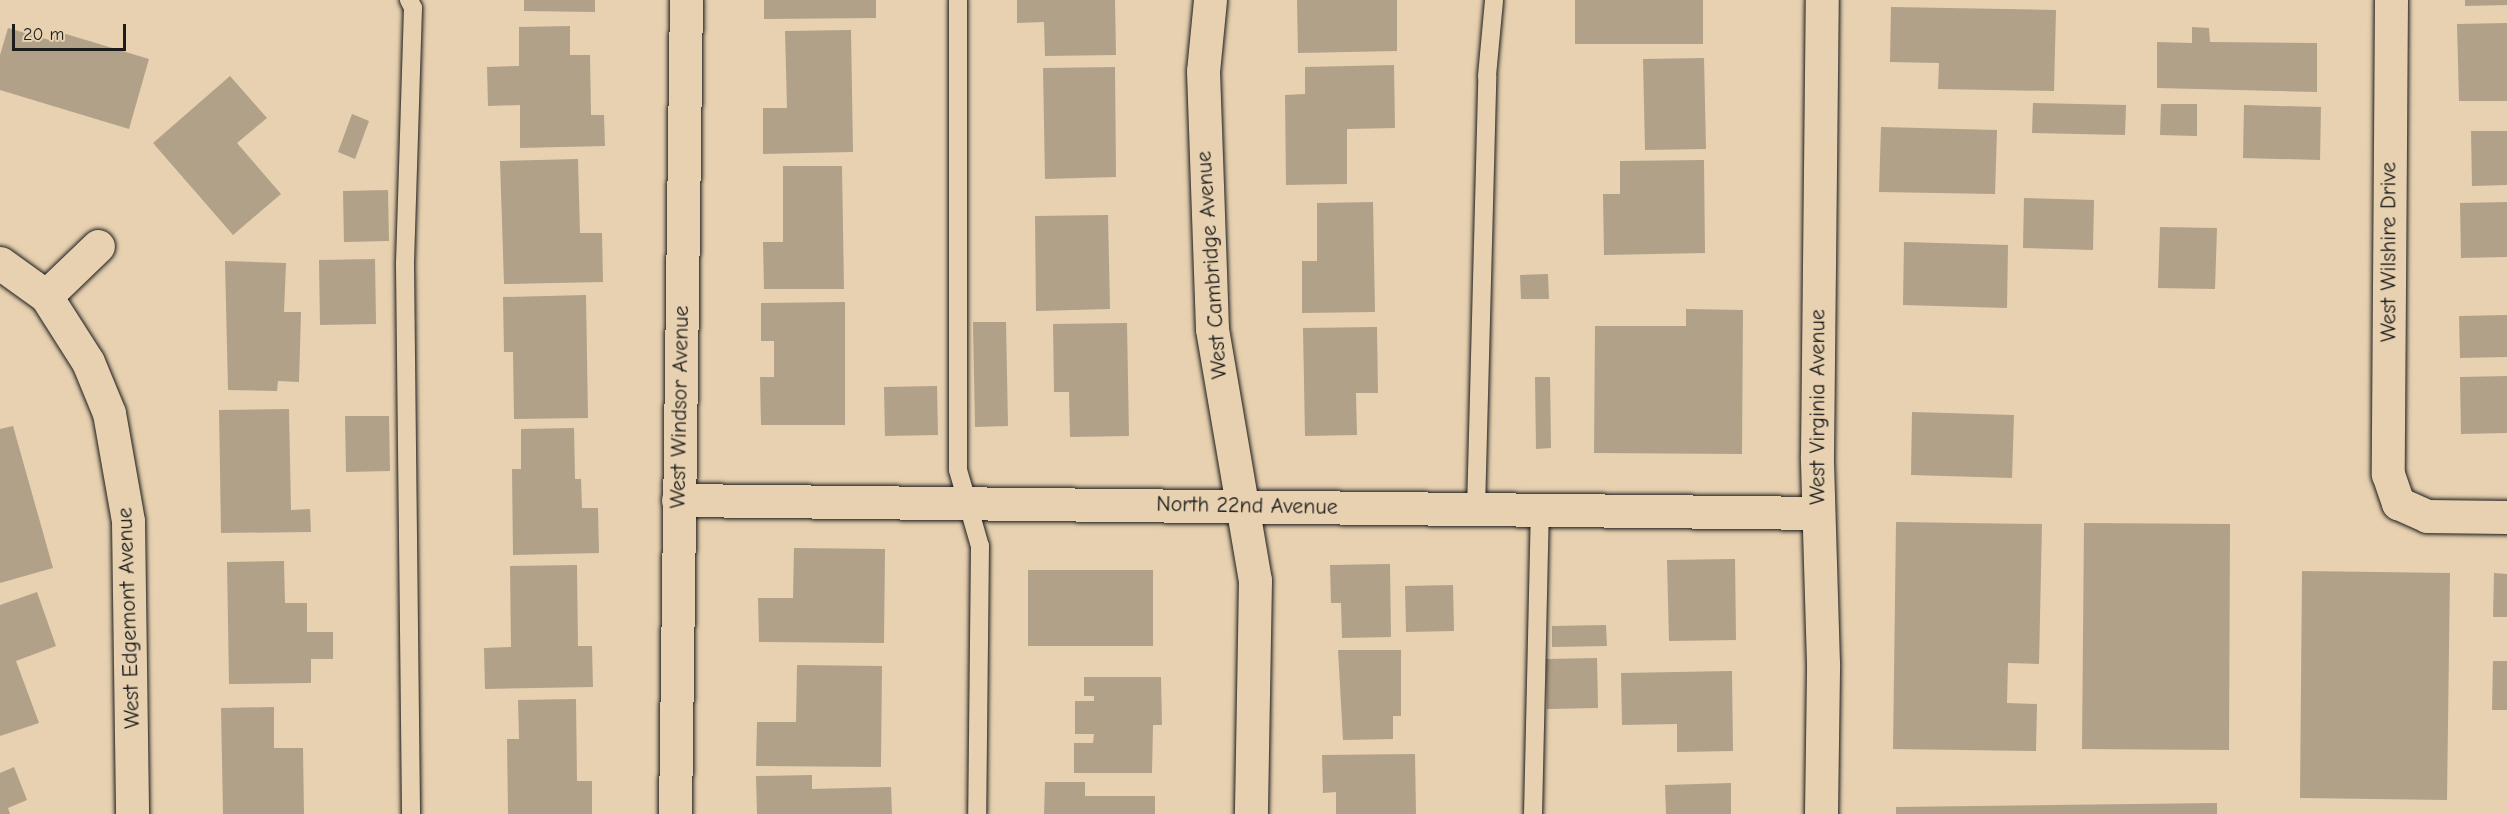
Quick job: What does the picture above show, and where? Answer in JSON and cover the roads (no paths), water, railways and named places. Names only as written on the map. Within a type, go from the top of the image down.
[{"type":"street","name":"West Windsor Avenue","points":[[675,814],[686,0]]},
{"type":"street","name":"West Cambridge Avenue","points":[[1210,0],[1203,82],[1212,329],[1228,445],[1244,506],[1255,580],[1251,814]]},
{"type":"street","name":"West Virginia Avenue","points":[[1821,814],[1823,664],[1817,513],[1822,0]]},
{"type":"street","name":"West Wilshire Drive","points":[[2391,0],[2388,474],[2398,503],[2427,516],[2507,517]]},
{"type":"street","points":[[0,263],[46,296],[98,246]]},
{"type":"street","name":"West Edgemont Avenue","points":[[46,296],[88,362],[109,413],[128,520],[132,814]]},
{"type":"street","name":"North 22nd Avenue","points":[[678,500],[1817,513]]},
{"type":"lane","points":[[409,0],[413,8],[405,277],[411,814]]},
{"type":"lane","points":[[958,0],[958,470],[980,546],[977,814]]},
{"type":"lane","points":[[1476,510],[1487,88],[1494,0]]},
{"type":"lane","points":[[1533,814],[1540,511]]}]
